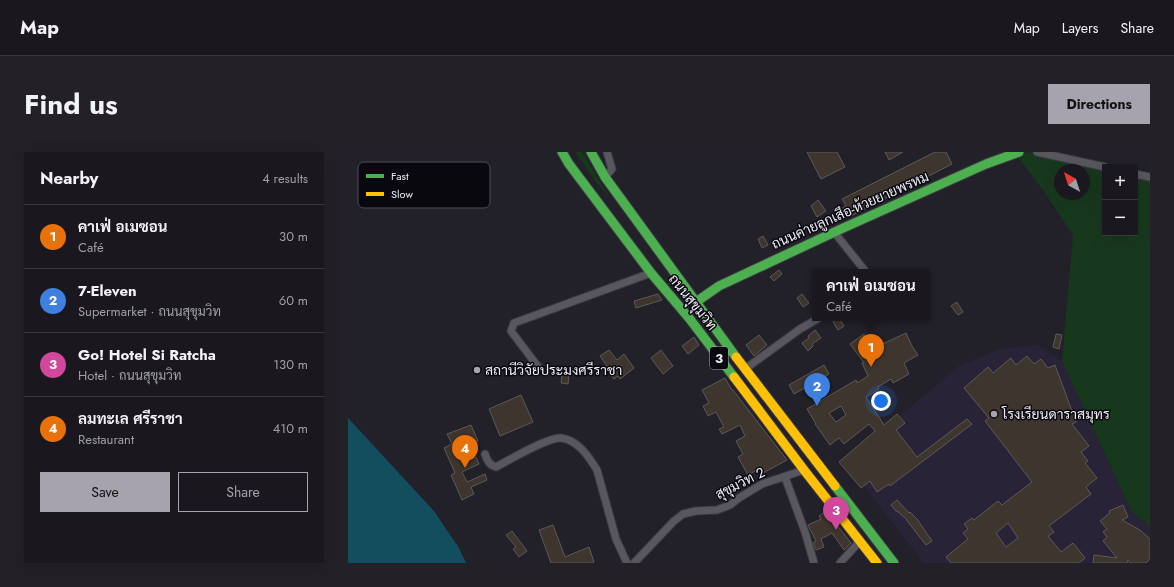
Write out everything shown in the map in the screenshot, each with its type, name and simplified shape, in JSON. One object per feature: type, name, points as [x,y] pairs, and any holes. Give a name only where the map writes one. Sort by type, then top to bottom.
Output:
[{"type":"main road","name":"ถนนสุขุมวิท","points":[[562,152],[651,273],[689,318],[804,470],[877,563]]},
{"type":"main road","name":"ถนนสุขุมวิท","points":[[591,152],[605,177],[745,369],[894,563]]},
{"type":"main road","name":"ถนนค่ายลูกเสึอ-ห้วยยายพรหม","points":[[696,302],[719,286],[834,232],[986,164],[1019,152]]},
{"type":"street","points":[[605,177],[612,169],[607,152]]},
{"type":"street","points":[[1038,152],[1102,166]]},
{"type":"street","points":[[1138,175],[1150,177]]},
{"type":"street","points":[[834,232],[864,269]]},
{"type":"street","points":[[539,368],[511,332],[514,323],[651,273]]},
{"type":"street","points":[[745,369],[800,329],[814,321]]},
{"type":"street","points":[[485,454],[488,462],[492,466],[496,467],[543,443],[560,438],[572,441],[591,460],[597,470],[616,539],[627,563]]},
{"type":"street","name":"สุขุมวิท 2","points":[[634,563],[674,520],[683,514],[696,511],[717,510],[730,505],[762,484],[804,470]]},
{"type":"street","points":[[784,477],[805,532],[814,563]]},
{"type":"street","points":[[840,563],[860,541]]},
{"type":"shaded area","name":"โรงเรียนดาราสมุทร","points":[[1038,345],[1062,361],[1132,512],[1150,526],[1150,563],[924,563],[845,462],[959,366],[1000,349]]},
{"type":"green space","points":[[575,152],[582,152],[610,198],[595,181]]},
{"type":"green space","points":[[1038,152],[1102,166],[1102,236],[1138,236],[1138,175],[1150,177],[1150,526],[1132,512],[1062,361],[1073,235],[1043,190],[1015,153]]},
{"type":"water","points":[[348,418],[434,511],[459,548],[466,563],[348,563]]},
{"type":"building","points":[[807,152],[837,152],[845,167],[821,179]]},
{"type":"building","points":[[885,152],[903,152],[889,160]]},
{"type":"building","points":[[935,152],[946,152],[952,164],[851,216],[850,214],[843,218],[839,210],[846,206],[842,199]]},
{"type":"building","points":[[818,200],[826,211],[817,217],[811,206]]},
{"type":"building","points":[[763,236],[768,245],[762,248],[758,239]]},
{"type":"building","points":[[779,270],[782,274],[774,281],[770,277]]},
{"type":"building","points":[[658,294],[662,300],[636,308],[634,301]]},
{"type":"building","points":[[802,294],[809,303],[803,307],[797,298]]},
{"type":"building","points":[[957,302],[963,312],[958,315],[951,306]]},
{"type":"building","points":[[841,321],[844,326],[838,330],[833,322]]},
{"type":"building","points":[[815,330],[821,338],[812,344],[813,346],[808,351],[802,343],[809,338],[808,336]]},
{"type":"building","points":[[906,333],[918,355],[904,363],[909,374],[893,383],[891,379],[866,397],[884,425],[897,414],[905,423],[896,430],[917,457],[967,419],[972,424],[890,486],[889,484],[877,492],[870,481],[861,488],[839,462],[875,431],[869,424],[844,444],[839,438],[830,445],[815,424],[807,409],[856,380],[857,383],[868,376],[862,363],[864,363],[850,344],[864,334],[874,348]],"holes":[[[841,406],[846,415],[836,422],[829,413]]]},
{"type":"building","points":[[1056,334],[1062,335],[1059,349],[1053,347]]},
{"type":"building","points":[[759,335],[767,345],[754,356],[746,345]]},
{"type":"building","points":[[694,337],[699,345],[688,354],[682,346]]},
{"type":"building","points":[[609,350],[617,360],[624,354],[634,368],[620,379],[618,376],[614,379],[605,367],[607,366],[600,356]]},
{"type":"building","points":[[661,350],[673,366],[663,374],[651,358]]},
{"type":"building","points":[[1027,356],[1034,364],[1041,359],[1048,368],[1055,365],[1076,422],[1072,424],[1089,446],[1081,452],[1088,461],[1085,463],[1097,478],[1086,487],[1091,494],[1049,526],[1054,532],[1048,536],[1061,552],[1073,543],[1085,558],[1079,563],[951,563],[946,557],[968,539],[963,533],[968,529],[964,524],[972,518],[974,520],[998,501],[1002,505],[1032,482],[985,421],[989,418],[964,388],[988,367],[993,373],[1011,358],[1016,365]],"holes":[[[1008,523],[1018,538],[1006,547],[996,533]]]},
{"type":"building","points":[[824,365],[829,374],[794,394],[789,385]]},
{"type":"building","points":[[563,367],[570,368],[568,384],[561,383]]},
{"type":"building","points":[[725,378],[732,390],[787,460],[763,473],[760,468],[748,475],[738,457],[743,454],[736,441],[745,436],[740,425],[722,434],[719,429],[724,427],[716,412],[708,416],[703,406],[709,403],[702,390]]},
{"type":"building","points":[[521,395],[533,422],[500,436],[489,409]]},
{"type":"building","points":[[471,425],[478,441],[465,447],[471,459],[476,457],[479,464],[462,472],[467,482],[485,474],[487,480],[471,487],[474,494],[462,500],[451,475],[455,473],[444,448],[452,444],[447,434]]},
{"type":"building","points":[[897,500],[917,519],[932,541],[926,545],[905,518],[896,511],[891,505]]},
{"type":"building","points":[[1123,505],[1128,517],[1122,520],[1140,530],[1150,539],[1150,559],[1146,563],[1130,563],[1128,560],[1127,563],[1093,563],[1094,555],[1117,558],[1103,541],[1107,537],[1103,532],[1107,529],[1100,521],[1110,513],[1109,511]]},
{"type":"building","points":[[826,511],[851,543],[844,550],[832,533],[821,539],[824,547],[816,550],[813,543],[816,541],[808,525],[821,519],[819,516]]},
{"type":"building","points":[[553,525],[565,557],[589,547],[594,562],[551,563],[539,530]]},
{"type":"building","points":[[512,531],[527,551],[519,557],[513,549],[516,547],[506,535]]},
{"type":"traffic: fast","points":[[562,152],[569,164],[651,273],[689,318],[734,377]]},
{"type":"traffic: fast","points":[[591,152],[605,177],[736,357]]},
{"type":"traffic: fast","points":[[696,302],[719,286],[841,229],[986,164],[1019,152]]},
{"type":"traffic: fast","points":[[835,486],[894,563]]},
{"type":"traffic: slow","points":[[736,357],[835,486]]},
{"type":"traffic: slow","points":[[734,377],[877,563]]},
{"type":"place","name":"คาเฟ่ อเมซอน","points":[[871,367]]},
{"type":"place","name":"สถานีวิจัยประมงศรีราชา","points":[[477,370]]},
{"type":"place","name":"7-Eleven","points":[[817,406]]},
{"type":"place","name":"โรงเรียนดาราสมุทร","points":[[994,414]]},
{"type":"place","name":"ลมทะเล ศรีราชา","points":[[465,468]]},
{"type":"place","name":"Go! Hotel Si Ratcha","points":[[836,530]]}]
